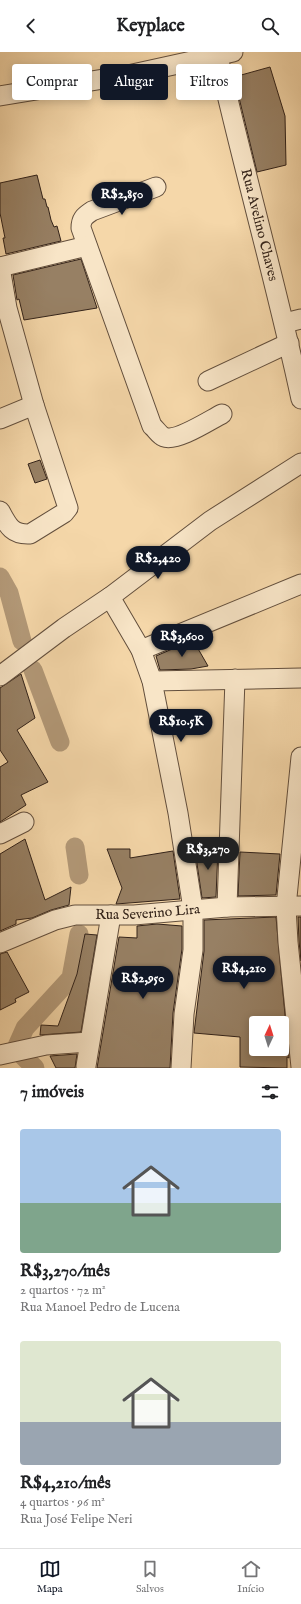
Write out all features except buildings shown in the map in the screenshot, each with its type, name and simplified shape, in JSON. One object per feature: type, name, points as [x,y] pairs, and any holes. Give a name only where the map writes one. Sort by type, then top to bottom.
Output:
[{"type":"street","points":[[0,96],[128,75],[222,53]]},
{"type":"street","name":"Rua Avelino Chaves","points":[[222,53],[250,192],[293,321],[289,343],[301,399]]},
{"type":"street","points":[[156,187],[92,211],[84,216],[81,221],[81,228],[152,426],[163,436],[170,438],[178,436],[222,414]]},
{"type":"street","points":[[0,511],[8,526],[16,533],[30,534],[64,513],[68,508],[4,309],[0,267],[87,246]]},
{"type":"street","points":[[208,381],[289,343]]},
{"type":"street","points":[[0,419],[34,405]]},
{"type":"street","points":[[0,676],[64,628],[110,598],[210,521],[301,463]]},
{"type":"street","points":[[141,650],[301,584]]},
{"type":"street","points":[[110,598],[141,650],[152,681],[178,814],[193,910],[193,950],[184,1014],[181,1068]]},
{"type":"street","points":[[152,681],[301,678]]},
{"type":"street","points":[[226,907],[235,679]]},
{"type":"street","points":[[301,756],[294,906],[288,942],[301,1067]]},
{"type":"street","points":[[0,834],[24,822]]},
{"type":"street","name":"Rua Severino Lira","points":[[0,943],[55,920],[75,915],[166,913],[226,907],[294,906]]},
{"type":"street","points":[[86,1066],[111,915]]},
{"type":"street","points":[[0,1055],[46,1045],[89,1042]]},
{"type":"waterway","points":[[0,577],[9,593],[22,641]]},
{"type":"waterway","points":[[33,670],[60,742]]},
{"type":"waterway","points":[[75,847],[79,875]]},
{"type":"waterway","points":[[17,1046],[25,1028],[71,978],[79,934]]},
{"type":"waterway","points":[[22,1055],[35,1068]]}]
